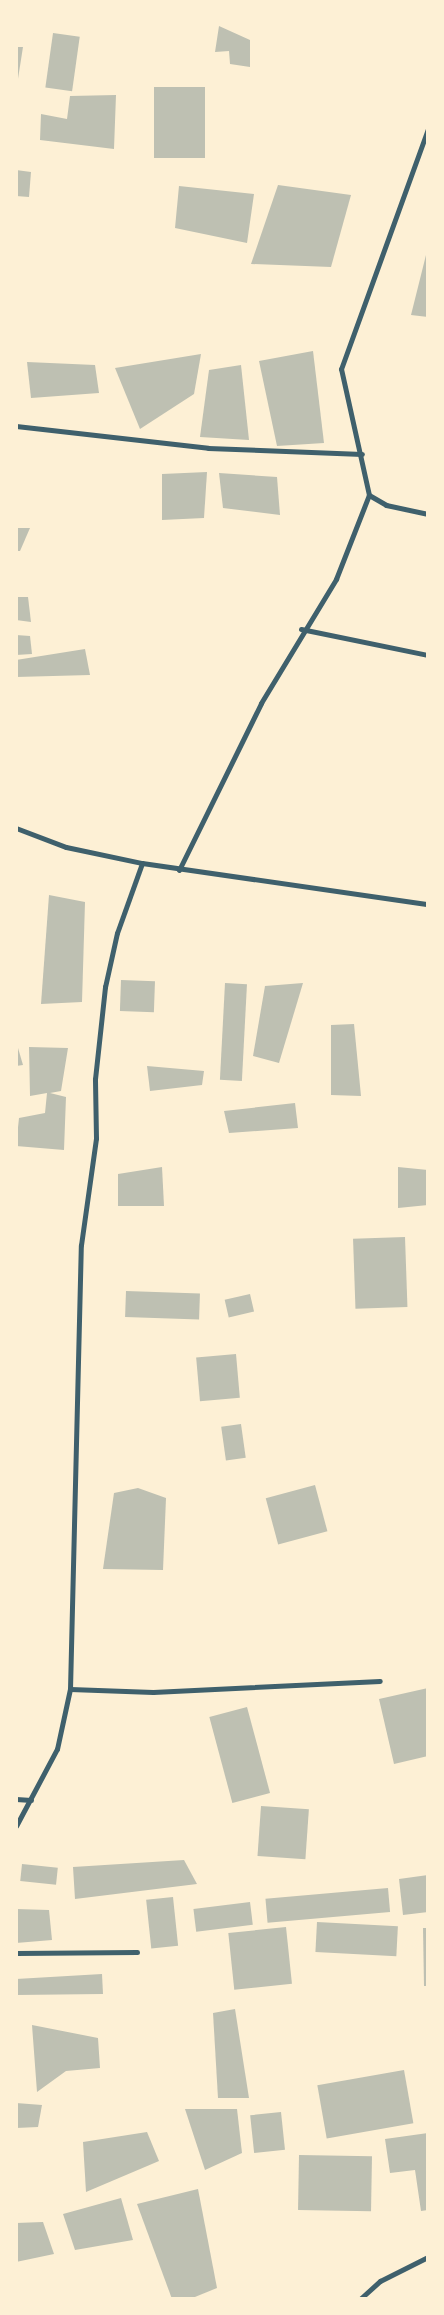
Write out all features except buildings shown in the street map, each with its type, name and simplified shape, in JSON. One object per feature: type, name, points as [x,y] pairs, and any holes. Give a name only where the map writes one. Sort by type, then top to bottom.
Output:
[{"type":"street","points":[[178,870],[301,630],[336,579],[369,495],[362,454],[344,396],[341,369],[428,129]]},
{"type":"street","points":[[16,426],[170,444],[362,454]]},
{"type":"street","points":[[369,495],[386,505],[428,514]]},
{"type":"street","points":[[301,630],[428,655]]},
{"type":"street","points":[[16,828],[66,846],[178,870],[428,904]]},
{"type":"street","points":[[16,1826],[57,1749],[70,1689],[81,1245],[96,1138],[95,1079],[106,987],[117,933],[142,863]]},
{"type":"street","points":[[70,1689],[153,1692],[380,1682]]},
{"type":"street","points":[[16,1799],[31,1800]]},
{"type":"street","points":[[16,1953],[137,1952]]},
{"type":"street","points":[[360,2299],[380,2281],[428,2257]]}]
